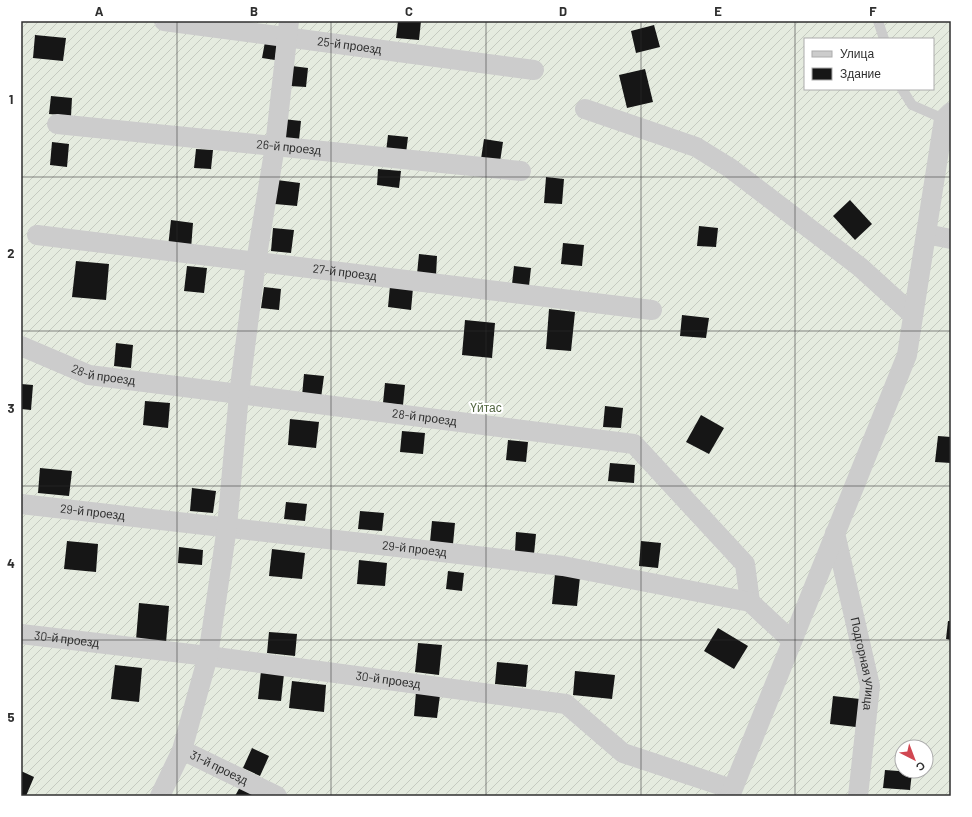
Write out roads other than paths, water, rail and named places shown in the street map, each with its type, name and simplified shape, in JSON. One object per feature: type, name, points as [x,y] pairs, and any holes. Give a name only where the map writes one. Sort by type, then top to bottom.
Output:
[{"type":"street","name":"25-й проезд","points":[[164,21],[288,29],[534,70]]},
{"type":"street","points":[[160,796],[182,750],[208,656],[227,527],[239,394],[256,262],[275,146],[288,29]]},
{"type":"street","points":[[585,109],[696,147],[730,168],[860,267],[913,315]]},
{"type":"street","points":[[731,793],[907,355],[926,234],[948,115]]},
{"type":"street","name":"26-й проезд","points":[[57,124],[521,171]]},
{"type":"street","points":[[926,234],[951,239]]},
{"type":"street","name":"27-й проезд","points":[[37,235],[652,310]]},
{"type":"street","name":"28-й проезд","points":[[21,346],[89,375],[634,444],[744,564],[750,602]]},
{"type":"street","name":"29-й проезд","points":[[21,504],[563,566],[750,602]]},
{"type":"street","name":"Подгорная улица","points":[[835,533],[870,686],[858,796]]},
{"type":"street","points":[[750,602],[792,641]]},
{"type":"street","name":"30-й проезд","points":[[21,634],[208,656],[566,704],[623,753],[731,793]]},
{"type":"street","name":"31-й проезд","points":[[182,750],[277,796]]},
{"type":"lane","points":[[878,21],[884,38]]},
{"type":"lane","points":[[903,90],[912,105],[948,115]]},
{"type":"park label","name":"Үйтас","points":[[486,408]]}]
